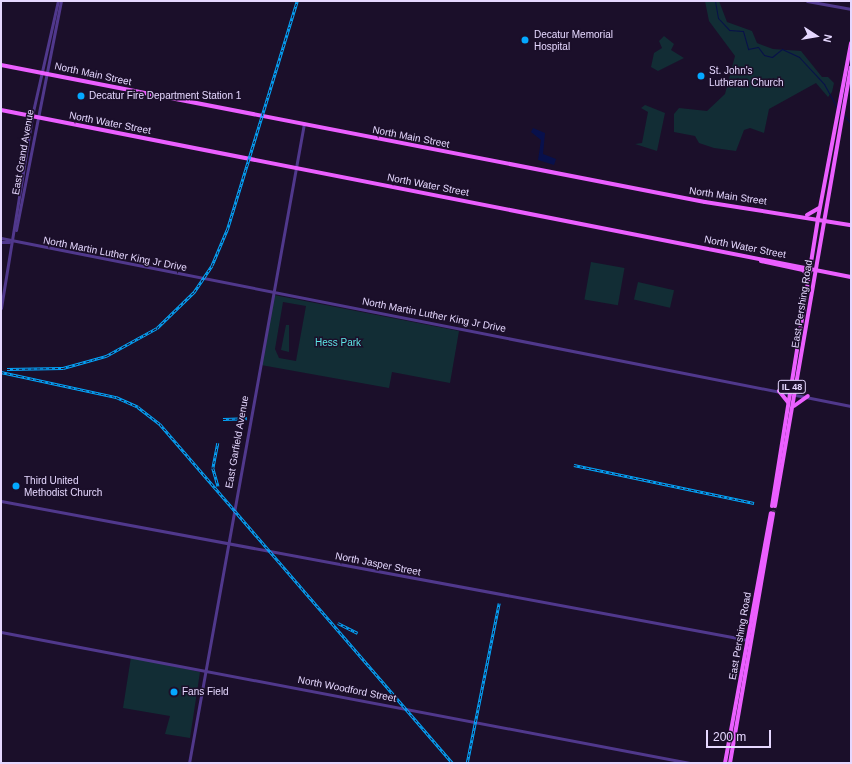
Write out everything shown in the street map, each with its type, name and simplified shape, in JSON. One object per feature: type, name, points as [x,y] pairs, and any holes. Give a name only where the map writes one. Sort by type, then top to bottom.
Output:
[{"type":"main road","name":"IL 48","points":[[789,404],[820,206],[851,43]]},
{"type":"main road","name":"North Main Street","points":[[1,64],[704,202],[818,218],[851,225]]},
{"type":"main road","name":"East Pershing Road","points":[[789,404],[773,506],[794,406],[840,121],[851,68]]},
{"type":"main road","name":"North Water Street","points":[[1,110],[851,277]]},
{"type":"main road","points":[[805,216],[815,213],[820,206]]},
{"type":"main road","points":[[825,211],[834,222]]},
{"type":"main road","points":[[818,218],[821,238]]},
{"type":"main road","points":[[754,258],[803,270],[808,278]]},
{"type":"main road","points":[[813,282],[819,274],[826,271]]},
{"type":"main road","points":[[789,404],[779,390],[793,381]]},
{"type":"main road","points":[[794,406],[808,396]]},
{"type":"main road","name":"East Pershing Road","points":[[730,763],[772,513]]},
{"type":"main road","name":"East Pershing Road","points":[[725,763],[750,640]]},
{"type":"street","name":"East Grand Avenue","points":[[1,308],[35,116],[59,1]]},
{"type":"street","points":[[807,1],[851,9]]},
{"type":"street","name":"East Garfield Avenue","points":[[189,763],[204,670],[273,293],[294,168],[304,123]]},
{"type":"street","name":"North Martin Luther King Jr Drive","points":[[1,238],[12,242],[779,390],[851,406]]},
{"type":"street","name":"North Martin Luther King Jr Drive","points":[[1,242],[12,242]]},
{"type":"street","name":"North Jasper Street","points":[[1,501],[750,640]]},
{"type":"street","name":"North Woodford Street","points":[[1,632],[690,763]]},
{"type":"green space","points":[[705,1],[719,1],[727,22],[752,31],[757,43],[773,49],[801,51],[822,77],[828,77],[834,83],[832,92],[828,97],[816,83],[769,109],[764,133],[750,128],[744,130],[736,151],[714,148],[699,143],[695,136],[674,132],[674,114],[679,108],[707,111],[725,94],[735,56],[709,21]]},
{"type":"green space","points":[[664,36],[674,44],[671,50],[684,58],[658,71],[651,67],[654,53],[662,48],[659,41]]},
{"type":"green space","points":[[645,105],[665,113],[657,151],[635,144],[642,143],[648,112],[641,108]]},
{"type":"green space","points":[[591,262],[624,268],[618,305],[584,299]]},
{"type":"green space","points":[[638,282],[674,290],[670,308],[634,300]]},
{"type":"green space","name":"Hess Park","points":[[274,295],[459,331],[450,383],[392,372],[389,388],[261,365]],"holes":[[[283,302],[306,306],[296,361],[279,358],[275,349]]]},
{"type":"green space","points":[[286,325],[289,325],[289,352],[281,350]]},
{"type":"green space","points":[[131,657],[200,672],[190,738],[165,734],[170,716],[123,708]]},
{"type":"shaded area","points":[[533,128],[545,133],[543,154],[556,159],[554,165],[538,160],[541,140],[531,132]]},
{"type":"waterway","points":[[715,1],[718,18],[729,30],[743,31],[748,49],[758,47],[764,55],[772,57],[782,49],[799,57],[824,84],[837,107]]},
{"type":"waterway","points":[[844,115],[851,124]]},
{"type":"tunnel","points":[[773,514],[775,506]]},
{"type":"railway","points":[[7,369],[63,368],[106,356],[157,328],[194,292],[212,265],[227,230],[297,1]]},
{"type":"railway","points":[[1,372],[116,397],[138,407],[160,424],[453,763]]},
{"type":"railway","points":[[223,419],[247,418]]},
{"type":"railway","points":[[218,443],[213,468],[218,486]]},
{"type":"railway","points":[[574,465],[754,503]]},
{"type":"railway","points":[[467,763],[499,603]]},
{"type":"railway","points":[[338,623],[358,633]]},
{"type":"place","name":"Decatur Memorial Hospital","points":[[525,40]]},
{"type":"place","name":"St. John's Lutheran Church","points":[[701,76]]},
{"type":"place","name":"Decatur Fire Department Station 1","points":[[81,96]]},
{"type":"place","name":"Third United Methodist Church","points":[[16,486]]},
{"type":"place","name":"Fans Field","points":[[174,692]]}]
